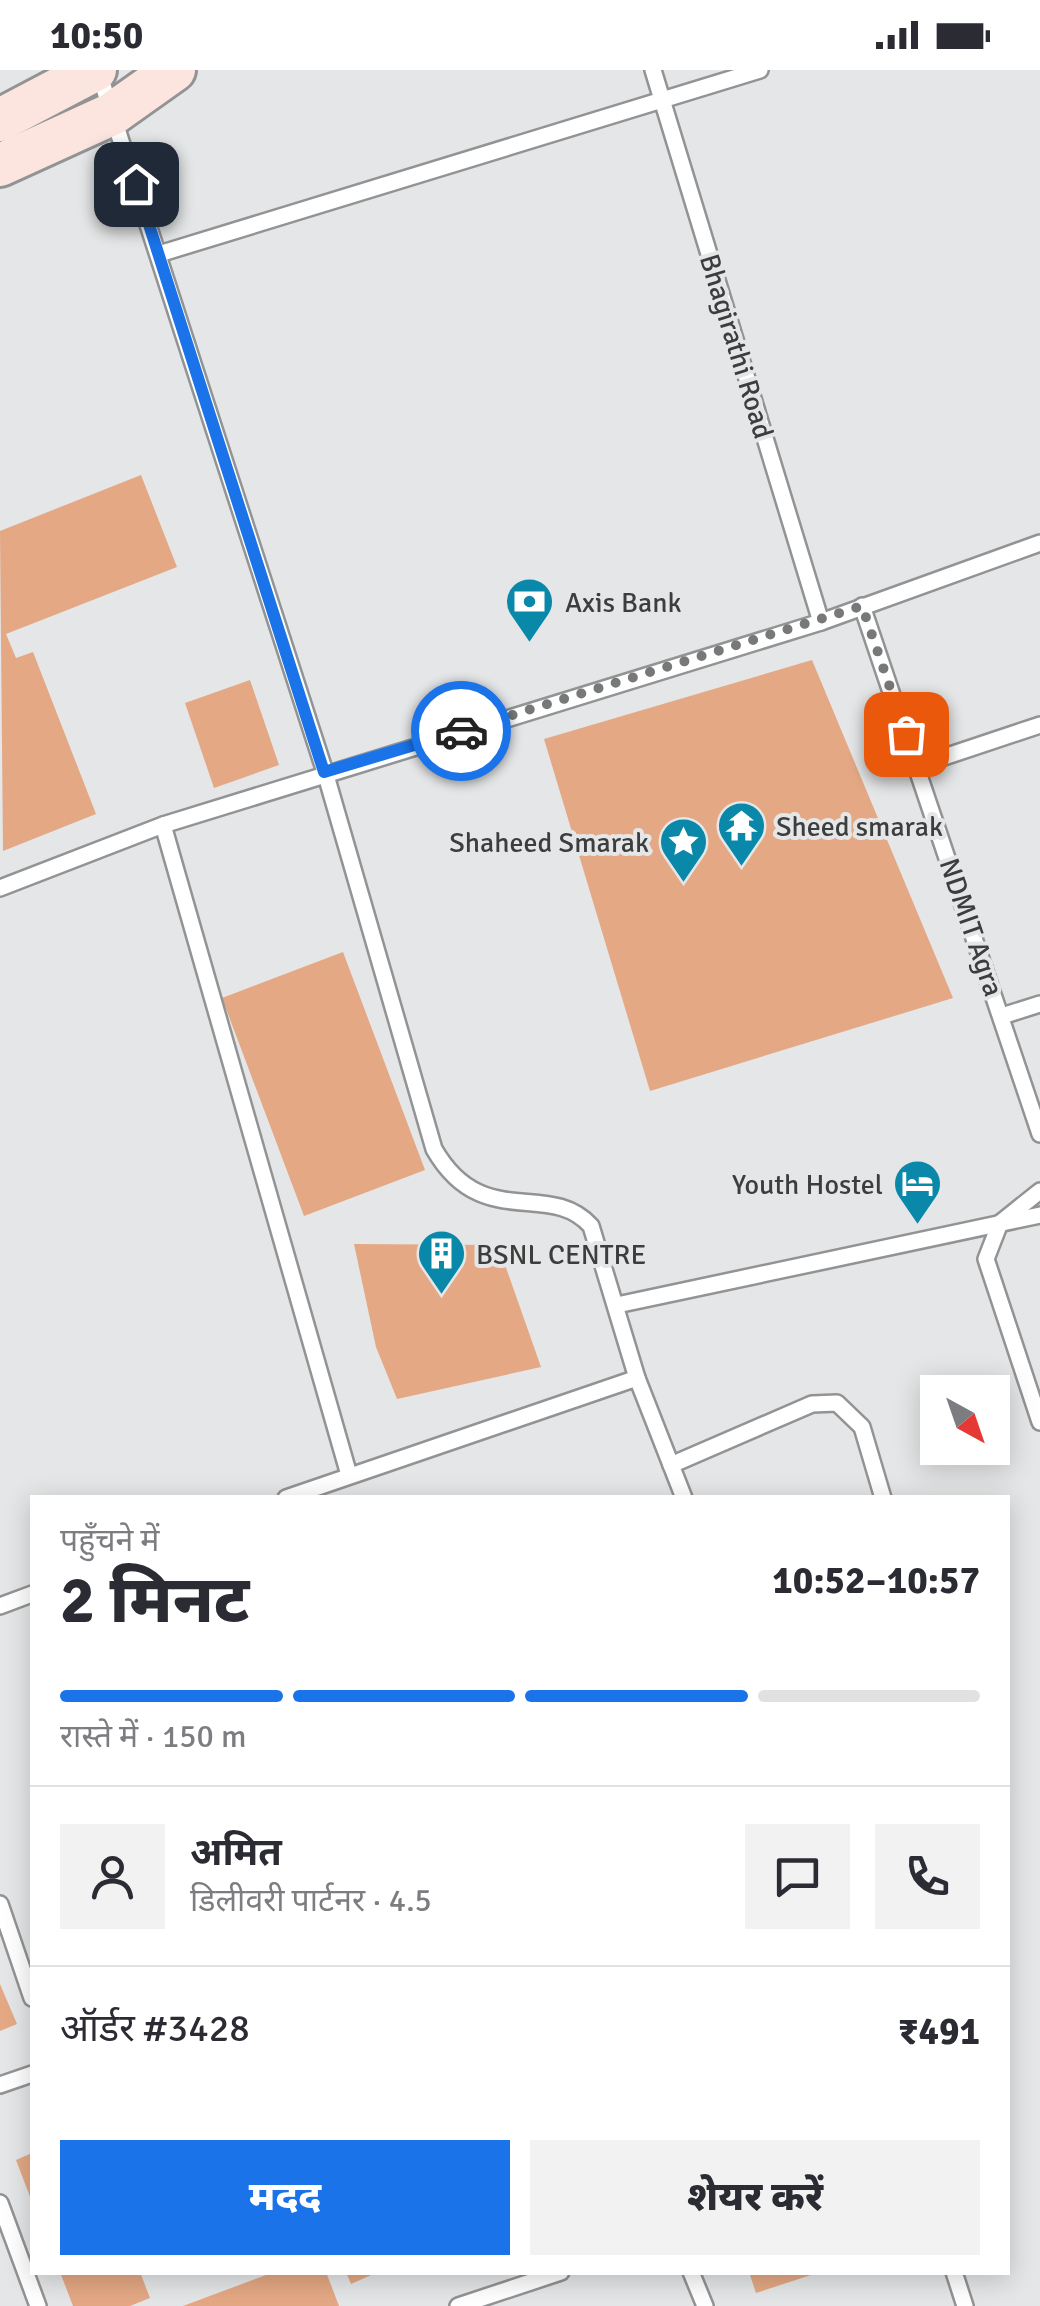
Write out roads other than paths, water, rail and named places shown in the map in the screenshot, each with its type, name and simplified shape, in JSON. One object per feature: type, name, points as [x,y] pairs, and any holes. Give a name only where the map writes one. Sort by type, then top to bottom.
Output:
[{"type":"main road","points":[[0,120],[97,70]]},
{"type":"main road","points":[[0,165],[112,114],[174,70]]},
{"type":"lane","points":[[97,70],[324,772],[434,1149],[449,1174],[471,1192],[581,1215],[600,1243],[637,1378],[683,1495]]},
{"type":"lane","name":"Bhagirathi Road","points":[[653,70],[821,622]]},
{"type":"lane","points":[[159,254],[760,70]]},
{"type":"lane","points":[[0,888],[162,825],[821,622],[1040,543]]},
{"type":"lane","name":"NDMIT Agra","points":[[862,606],[1040,1134]]},
{"type":"lane","points":[[917,766],[1040,724]]},
{"type":"lane","points":[[162,825],[349,1475]]},
{"type":"lane","points":[[1002,1016],[1040,1004]]},
{"type":"lane","points":[[1040,1191],[1000,1223],[986,1259],[1040,1422]]},
{"type":"lane","points":[[617,1305],[1040,1214]]},
{"type":"lane","points":[[294,1495],[637,1378]]},
{"type":"lane","points":[[671,1466],[812,1404],[837,1403],[862,1427],[881,1495]]},
{"type":"lane","points":[[0,1606],[30,1595]]},
{"type":"lane","points":[[0,1904],[30,1992]]},
{"type":"lane","points":[[0,2086],[30,2075]]},
{"type":"lane","points":[[0,2203],[38,2306]]},
{"type":"lane","points":[[458,2306],[552,2275]]},
{"type":"lane","points":[[692,2275],[704,2306]]},
{"type":"lane","points":[[955,2275],[964,2306]]},
{"type":"place","name":"Axis Bank","points":[[530,644]]},
{"type":"place","name":"Sheed smarak","points":[[741,868]]},
{"type":"place","name":"Shaheed Smarak","points":[[684,884]]},
{"type":"place","name":"Youth Hostel","points":[[918,1226]]},
{"type":"place","name":"BSNL CENTRE","points":[[441,1296]]}]
